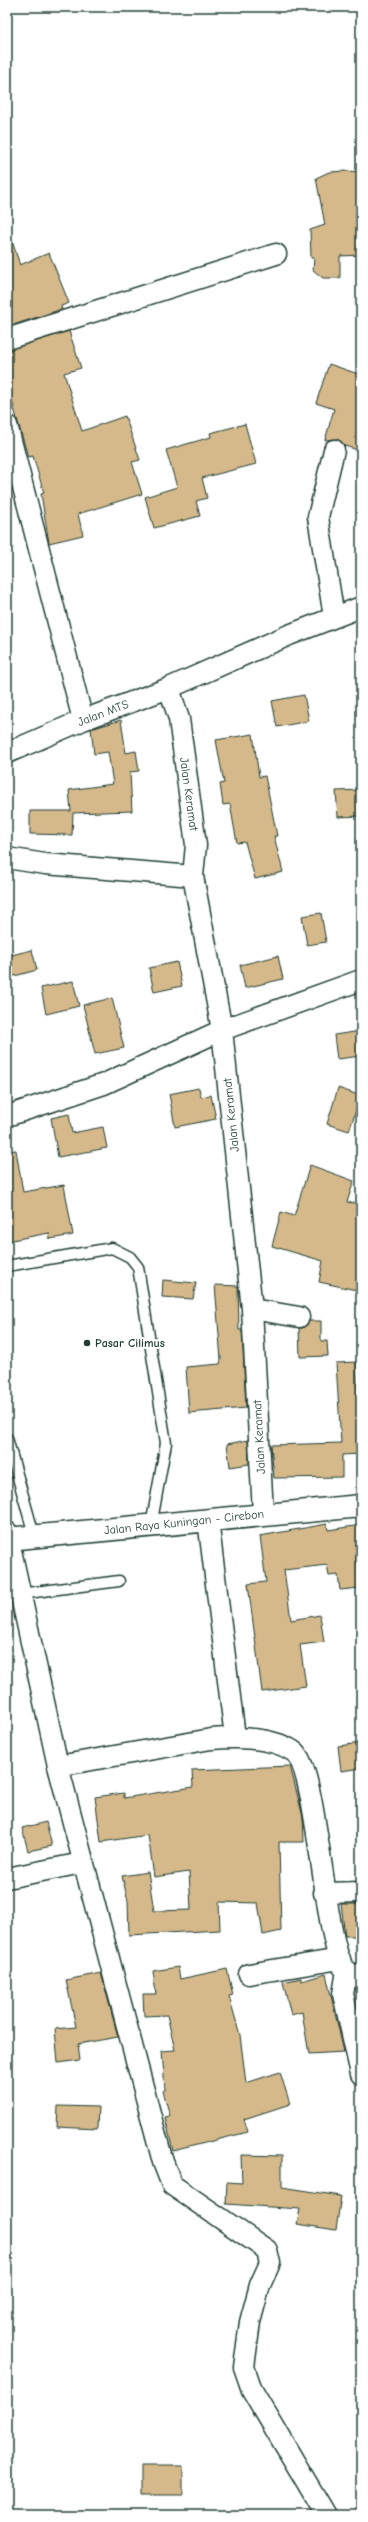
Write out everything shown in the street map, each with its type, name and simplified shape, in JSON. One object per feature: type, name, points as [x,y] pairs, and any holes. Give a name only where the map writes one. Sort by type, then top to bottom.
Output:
[{"type":"highway","name":"Jalan Raya Kuningan - Cirebon","points":[[8,1537],[151,1526],[263,1513],[361,1506]]},
{"type":"street","points":[[7,339],[276,254]]},
{"type":"street","points":[[7,425],[83,720]]},
{"type":"street","points":[[334,450],[318,517],[334,617]]},
{"type":"street","name":"Jalan MTS","points":[[7,753],[83,720],[169,688],[334,617],[361,607]]},
{"type":"street","name":"Jalan Keramat","points":[[169,688],[179,719],[196,845],[193,876],[222,1030],[252,1309],[263,1513]]},
{"type":"street","points":[[7,858],[45,864],[193,876]]},
{"type":"street","points":[[7,1116],[104,1084],[222,1030],[361,980]]},
{"type":"street","points":[[252,1309],[299,1317]]},
{"type":"street","points":[[208,1520],[235,1737]]},
{"type":"street","points":[[8,1537],[58,1766],[82,1863],[120,1992],[155,2137],[172,2185],[226,2224],[258,2241],[267,2250],[270,2263],[260,2285],[245,2347],[244,2367],[252,2390],[326,2515]]},
{"type":"street","points":[[58,1766],[210,1739],[235,1737],[266,1742],[294,1751],[303,1762],[311,1801],[324,1893],[349,1969],[343,1994],[361,2074]]},
{"type":"street","points":[[7,1878],[82,1863]]},
{"type":"street","points":[[324,1893],[361,1892]]},
{"type":"street","points":[[249,1974],[349,1969]]},
{"type":"lane","points":[[7,1266],[112,1248],[130,1257],[138,1267],[166,1443],[151,1526]]},
{"type":"lane","points":[[7,1438],[34,1536]]},
{"type":"lane","points":[[20,1594],[119,1581]]},
{"type":"building","points":[[329,172],[361,172],[361,255],[340,256],[340,278],[323,278],[313,270],[314,258],[311,258],[310,230],[325,225],[316,178]]},
{"type":"building","points":[[7,235],[10,235],[20,265],[49,253],[69,303],[61,306],[62,309],[7,327]]},
{"type":"building","points":[[69,331],[81,368],[64,373],[82,431],[125,416],[140,460],[132,462],[142,494],[78,514],[83,535],[49,543],[41,494],[44,493],[33,456],[28,457],[7,384],[7,350]]},
{"type":"building","points":[[329,364],[361,375],[361,442],[358,450],[345,446],[337,439],[325,440],[334,409],[316,403]]},
{"type":"building","points":[[245,424],[256,464],[202,478],[207,498],[196,501],[200,516],[154,528],[145,497],[177,487],[166,450],[211,437],[210,433]]},
{"type":"building","points":[[304,695],[309,721],[277,727],[272,701]]},
{"type":"building","points":[[121,720],[126,753],[136,751],[139,771],[130,772],[132,811],[73,813],[72,835],[30,834],[30,811],[71,811],[69,790],[113,784],[108,752],[94,754],[91,729]]},
{"type":"building","points":[[253,734],[259,777],[265,776],[277,836],[274,836],[283,872],[255,879],[245,842],[237,843],[230,804],[223,805],[220,784],[224,783],[216,740]]},
{"type":"building","points":[[361,790],[361,816],[338,817],[336,791]]},
{"type":"building","points":[[321,913],[326,942],[307,945],[302,916]]},
{"type":"building","points":[[32,950],[37,970],[7,978],[7,956]]},
{"type":"building","points":[[278,956],[283,979],[245,988],[240,965]]},
{"type":"building","points":[[177,962],[182,986],[154,992],[149,968]]},
{"type":"building","points":[[73,981],[79,1006],[46,1014],[41,988]]},
{"type":"building","points":[[112,998],[124,1048],[95,1054],[83,1005]]},
{"type":"building","points":[[361,1031],[361,1056],[337,1059],[334,1035]]},
{"type":"building","points":[[199,1088],[201,1097],[211,1095],[216,1119],[175,1127],[169,1094]]},
{"type":"building","points":[[338,1088],[361,1096],[349,1131],[327,1124]]},
{"type":"building","points":[[69,1114],[72,1133],[103,1127],[107,1148],[58,1157],[51,1118]]},
{"type":"building","points":[[16,1150],[23,1192],[64,1185],[73,1235],[50,1239],[49,1233],[7,1241],[7,1151]]},
{"type":"building","points":[[310,1165],[354,1181],[347,1202],[361,1204],[361,1291],[319,1282],[323,1261],[272,1246],[281,1212],[294,1216]]},
{"type":"building","points":[[163,1280],[196,1283],[193,1299],[162,1297]]},
{"type":"building","points":[[215,1285],[238,1286],[239,1330],[242,1330],[246,1408],[189,1413],[186,1367],[220,1364],[221,1360]]},
{"type":"building","points":[[309,1321],[321,1321],[321,1341],[327,1341],[328,1356],[300,1357],[299,1328],[303,1328]]},
{"type":"building","points":[[356,1362],[361,1454],[342,1455],[342,1477],[274,1478],[271,1445],[341,1443],[336,1363]]},
{"type":"building","points":[[248,1440],[249,1464],[230,1467],[227,1444]]},
{"type":"building","points":[[327,1524],[328,1530],[361,1525],[361,1551],[356,1552],[360,1588],[340,1590],[338,1575],[329,1576],[327,1565],[284,1570],[291,1620],[320,1615],[324,1642],[300,1645],[306,1686],[262,1692],[248,1584],[266,1582],[260,1536]]},
{"type":"building","points":[[361,1743],[361,1768],[341,1771],[338,1746]]},
{"type":"building","points":[[290,1766],[303,1817],[304,1842],[279,1842],[281,1931],[263,1935],[258,1903],[219,1902],[220,1930],[129,1935],[128,1901],[122,1876],[148,1872],[154,1911],[191,1910],[189,1872],[154,1877],[148,1835],[101,1842],[95,1797],[124,1793],[124,1798],[193,1787],[192,1770]]},
{"type":"building","points":[[46,1822],[52,1846],[28,1851],[22,1828]]},
{"type":"building","points":[[341,1904],[361,1904],[361,1936],[345,1936]]},
{"type":"building","points":[[178,1967],[180,1979],[227,1969],[233,1995],[229,1996],[240,2035],[246,2083],[280,2072],[290,2104],[244,2119],[248,2132],[173,2151],[165,2117],[170,2116],[163,2091],[165,2090],[162,2051],[175,2050],[167,2015],[144,2016],[143,1994],[156,1994],[153,1971]]},
{"type":"building","points":[[101,1973],[118,2037],[78,2044],[80,2060],[58,2063],[55,2029],[76,2027],[66,1980]]},
{"type":"building","points":[[326,1974],[344,2052],[309,2054],[302,2012],[291,2015],[283,1982],[301,1978],[301,1981]]},
{"type":"building","points":[[58,2106],[98,2107],[97,2129],[57,2127]]},
{"type":"building","points":[[241,2155],[282,2156],[282,2187],[341,2196],[336,2230],[297,2224],[300,2209],[226,2204],[227,2182],[242,2183]]},
{"type":"building","points":[[141,2466],[183,2466],[183,2495],[141,2495]]},
{"type":"place","name":"Pasar Cilimus","points":[[87,1343]]}]
